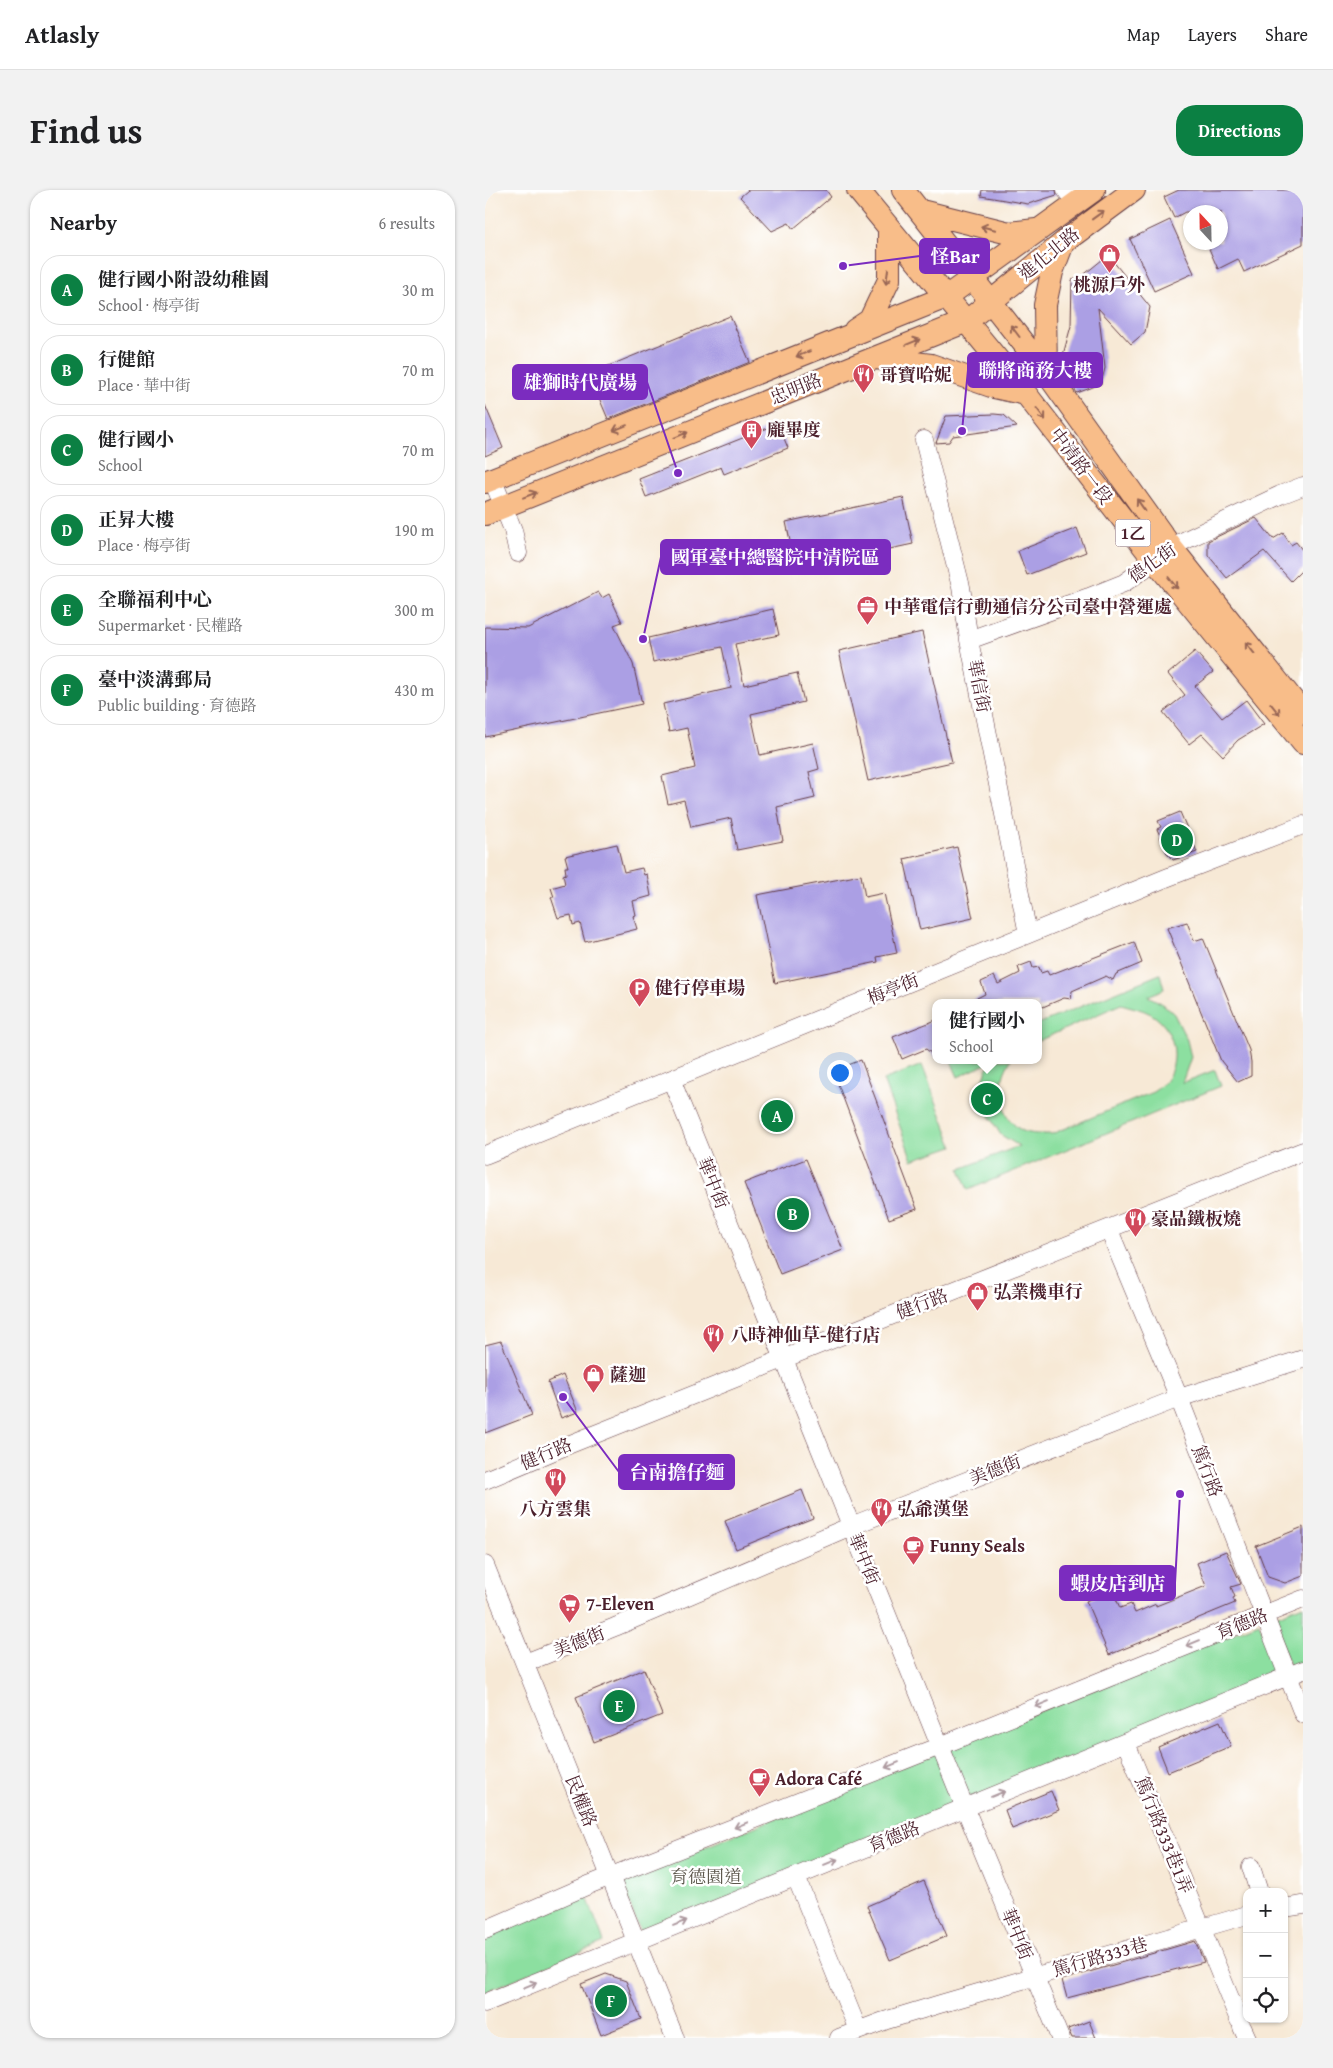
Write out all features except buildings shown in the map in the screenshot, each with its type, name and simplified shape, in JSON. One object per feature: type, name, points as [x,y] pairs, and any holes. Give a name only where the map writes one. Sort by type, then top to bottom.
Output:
[{"type":"main road","name":"中清路一段","points":[[858,190],[1026,394],[1303,713]]},
{"type":"main road","name":"中清路一段","points":[[903,190],[1046,372],[1163,554],[1303,743]]},
{"type":"main road","name":"進化北路","points":[[967,321],[1064,242],[1134,190]]},
{"type":"main road","name":"進化北路","points":[[946,297],[1035,230],[1078,194]]},
{"type":"main road","points":[[921,212],[1009,233],[1035,230]]},
{"type":"main road","points":[[839,340],[870,320],[889,280],[889,228]]},
{"type":"main road","points":[[1046,372],[1045,305],[1052,272],[1064,242]]},
{"type":"main road","name":"忠明路","points":[[489,480],[946,297]]},
{"type":"main road","name":"忠明路","points":[[494,510],[967,321]]},
{"type":"main road","points":[[875,358],[931,366],[994,387],[1026,394]]},
{"type":"street","name":"華信街","points":[[924,440],[961,588],[969,640],[1028,934]]},
{"type":"street","points":[[489,480],[494,510],[513,530],[518,553]]},
{"type":"street","name":"德化街","points":[[969,640],[1124,583],[1163,554],[1280,494],[1303,486]]},
{"type":"street","name":"梅亭街","points":[[485,1155],[1166,878],[1303,825]]},
{"type":"street","name":"華中街","points":[[671,1079],[965,1808],[1060,2038]]},
{"type":"street","name":"健行路","points":[[485,1480],[783,1358],[1109,1230],[1303,1151]]},
{"type":"street","name":"篤行路","points":[[1109,1230],[1179,1398],[1263,1615],[1295,1673],[1303,1714]]},
{"type":"street","name":"美德街","points":[[525,1663],[615,1627],[851,1526],[1179,1398],[1303,1359]]},
{"type":"street","name":"民權路","points":[[485,1565],[675,2038]]},
{"type":"street","name":"育德路","points":[[485,1930],[611,1876],[940,1746],[1303,1599]]},
{"type":"street","name":"育德路","points":[[485,2003],[1295,1673]]},
{"type":"street","name":"篤行路333巷1弄","points":[[1126,1742],[1243,2029]]},
{"type":"street","points":[[1251,1867],[1258,1888]]},
{"type":"street","points":[[795,1877],[858,2030]]},
{"type":"street","points":[[1288,1907],[1303,1905]]},
{"type":"street","points":[[1201,1928],[1243,1916]]},
{"type":"street","name":"篤行路333巷","points":[[839,2038],[884,2021],[1201,1928]]},
{"type":"green space","points":[[1160,974],[1164,989],[1148,996],[1163,1004],[1174,1014],[1187,1040],[1191,1057],[1182,1083],[1215,1070],[1221,1086],[968,1190],[960,1169],[1019,1146],[1001,1135],[982,1105],[980,1088],[989,1064],[1009,1064],[1003,1078],[1001,1098],[1007,1116],[1013,1124],[1025,1132],[1052,1134],[1153,1092],[1164,1083],[1170,1073],[1174,1054],[1170,1036],[1159,1020],[1140,1009],[1121,1004],[1042,1039],[1042,1022]]},
{"type":"green space","points":[[952,1064],[986,1064],[958,1077]]},
{"type":"green space","points":[[922,1065],[953,1146],[912,1160],[883,1080]]},
{"type":"green space","points":[[1303,1605],[1303,1665],[1291,1669],[1271,1618]]},
{"type":"green space","points":[[1259,1623],[1280,1675],[971,1800],[949,1748]]},
{"type":"green space","name":"育德園道","points":[[937,1753],[959,1805],[641,1934],[621,1881]]},
{"type":"green space","points":[[587,1897],[604,1942],[485,1992],[485,1937]]},
{"type":"place","name":"怪Bar","points":[[843,266]]},
{"type":"place","name":"桃源戶外","points":[[1109,274]]},
{"type":"place","name":"哥寶哈妮","points":[[864,394]]},
{"type":"place","name":"聯將商務大樓","points":[[962,431]]},
{"type":"place","name":"龐畢度","points":[[751,449]]},
{"type":"place","name":"雄獅時代廣場","points":[[678,473]]},
{"type":"place","name":"中華電信行動通信分公司臺中營運處","points":[[868,626]]},
{"type":"place","name":"國軍臺中總醫院中清院區","points":[[643,639]]},
{"type":"place","name":"正昇大樓","points":[[1177,840]]},
{"type":"place","name":"健行停車場","points":[[639,1007]]},
{"type":"place","name":"健行國小","points":[[987,1099]]},
{"type":"place","name":"健行國小附設幼稚園","points":[[777,1116]]},
{"type":"place","name":"行健館","points":[[793,1214]]},
{"type":"place","name":"豪品鐵板燒","points":[[1135,1238]]},
{"type":"place","name":"弘業機車行","points":[[977,1311]]},
{"type":"place","name":"八時神仙草-健行店","points":[[714,1354]]},
{"type":"place","name":"薩迦","points":[[594,1394]]},
{"type":"place","name":"台南擔仔麵","points":[[563,1397]]},
{"type":"place","name":"蝦皮店到店","points":[[1180,1494]]},
{"type":"place","name":"八方雲集","points":[[555,1498]]},
{"type":"place","name":"弘爺漢堡","points":[[881,1528]]},
{"type":"place","name":"Funny Seals","points":[[914,1565]]},
{"type":"place","name":"7-Eleven","points":[[570,1623]]},
{"type":"place","name":"全聯福利中心","points":[[619,1706]]},
{"type":"place","name":"Adora Café","points":[[759,1798]]},
{"type":"place","name":"臺中淡溝郵局","points":[[611,2001]]}]
